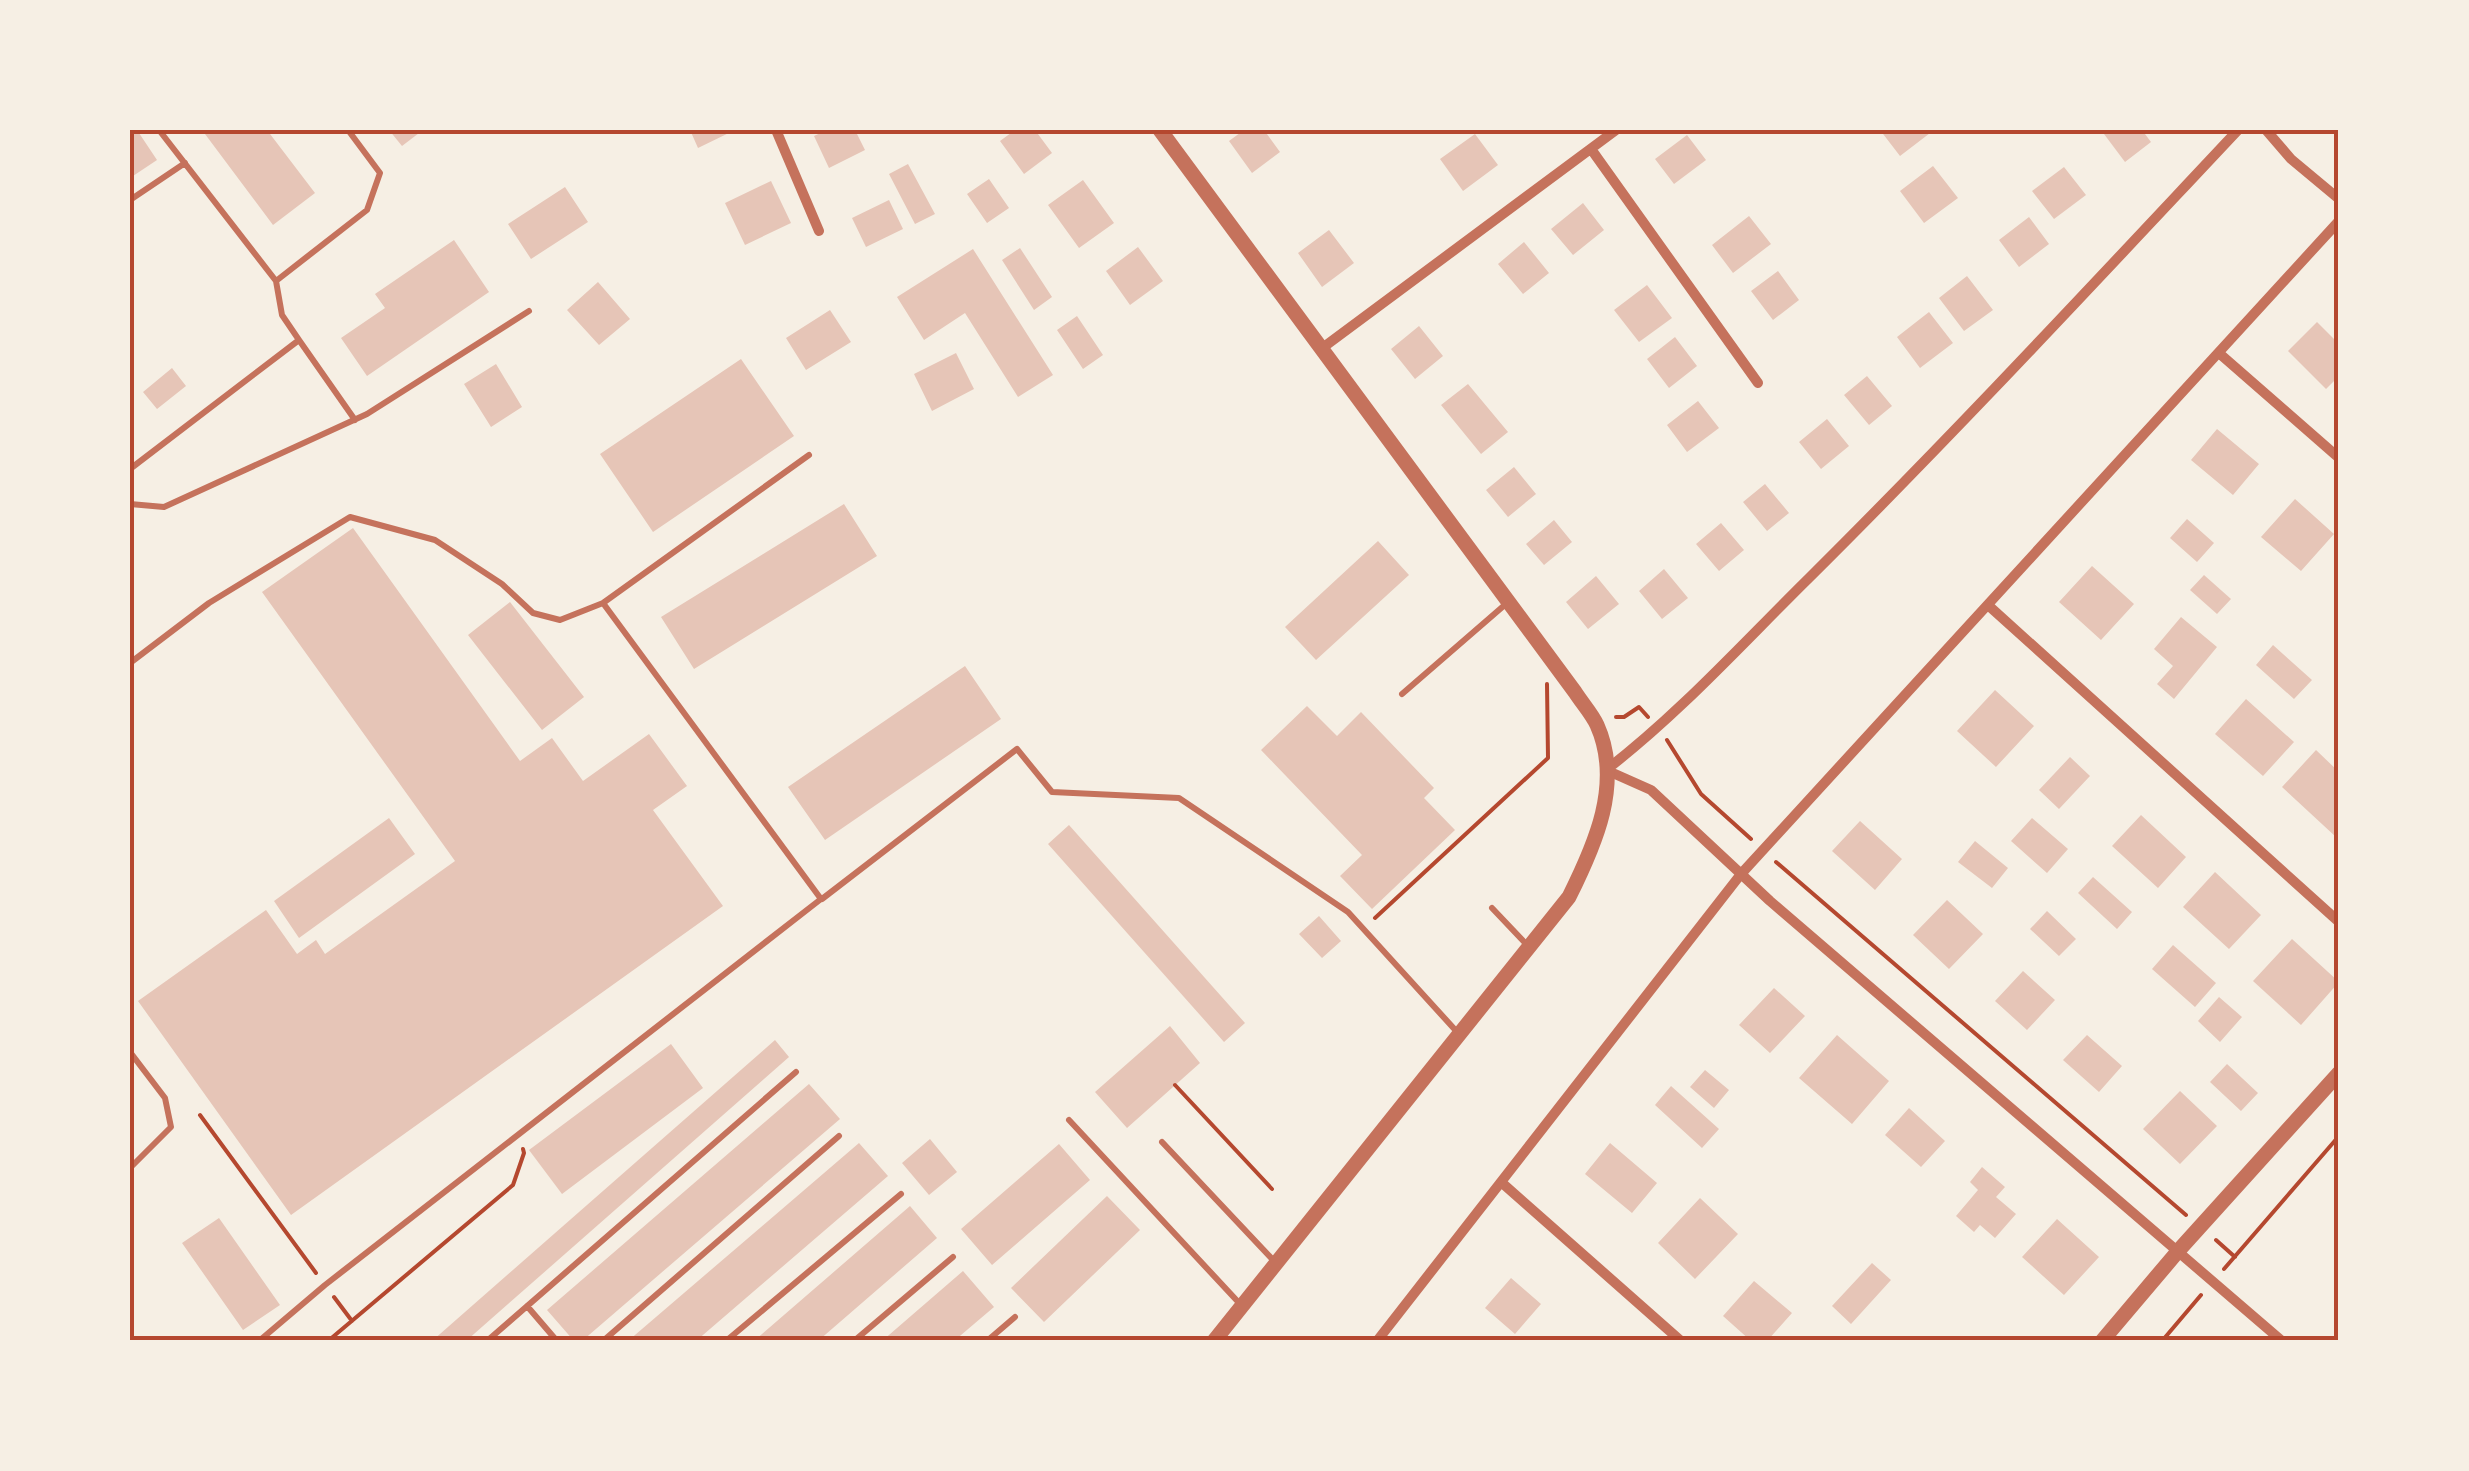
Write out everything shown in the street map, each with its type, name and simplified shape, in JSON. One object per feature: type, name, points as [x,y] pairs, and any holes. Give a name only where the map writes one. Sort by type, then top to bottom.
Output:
[{"type":"street","points":[[776,130],[819,231]]},
{"type":"street","points":[[1161,130],[1596,724],[1606,770],[1606,802],[1587,861],[1568,896],[1214,1341]]},
{"type":"street","points":[[1321,349],[1616,130]]},
{"type":"street","points":[[1606,770],[1635,748],[1922,466],[2238,130]]},
{"type":"street","points":[[2266,130],[2291,160],[2339,199]]},
{"type":"street","points":[[1591,149],[1758,383]]},
{"type":"street","points":[[1377,1341],[1742,874],[2339,221]]},
{"type":"street","points":[[2220,354],[2339,458]]},
{"type":"street","points":[[1988,606],[2339,922]]},
{"type":"street","points":[[1606,770],[1651,790],[1742,874],[2282,1341]]},
{"type":"street","points":[[2102,1341],[2339,1073]]},
{"type":"street","points":[[1501,1182],[1681,1341]]},
{"type":"lane","points":[[159,130],[276,281],[282,315],[355,420]]},
{"type":"lane","points":[[276,281],[367,210],[380,173],[348,130]]},
{"type":"lane","points":[[130,200],[185,163]]},
{"type":"lane","points":[[130,504],[164,507],[355,420],[529,311]]},
{"type":"lane","points":[[130,469],[299,340]]},
{"type":"lane","points":[[130,662],[209,603],[350,518],[435,540],[502,584],[533,612],[560,620],[603,603],[809,456]]},
{"type":"lane","points":[[1402,694],[1508,602]]},
{"type":"lane","points":[[603,603],[821,899]]},
{"type":"lane","points":[[259,1341],[325,1285],[1018,748],[1052,792],[1178,798],[1348,912],[1459,1034]]},
{"type":"lane","points":[[1492,908],[1528,947]]},
{"type":"lane","points":[[130,1052],[165,1098],[171,1127],[130,1168]]},
{"type":"lane","points":[[486,1341],[796,1072]]},
{"type":"lane","points":[[1070,1120],[1242,1306]]},
{"type":"lane","points":[[604,1341],[838,1136]]},
{"type":"lane","points":[[1162,1142],[1276,1263]]},
{"type":"lane","points":[[726,1341],[901,1194]]},
{"type":"lane","points":[[854,1341],[953,1257]]},
{"type":"lane","points":[[527,1306],[557,1341]]},
{"type":"lane","points":[[988,1341],[1016,1317]]},
{"type":"path","points":[[1386,896],[1392,902]]},
{"type":"path","points":[[1174,1085],[1272,1189]]},
{"type":"path","points":[[200,1114],[352,1321]]},
{"type":"path","points":[[328,1341],[514,1185],[524,1154],[518,1135]]},
{"type":"path","points":[[2162,1341],[2339,1136]]},
{"type":"building","points":[[130,130],[137,130],[157,160],[130,178]]},
{"type":"building","points":[[202,130],[267,130],[315,193],[273,225]]},
{"type":"building","points":[[389,130],[423,130],[402,146]]},
{"type":"building","points":[[690,130],[735,130],[698,148]]},
{"type":"building","points":[[827,130],[855,130],[865,150],[829,168],[814,136]]},
{"type":"building","points":[[1015,130],[1035,130],[1052,153],[1024,174],[1000,141]]},
{"type":"building","points":[[1244,130],[1264,130],[1280,152],[1252,173],[1229,141]]},
{"type":"building","points":[[1880,130],[1934,130],[1900,156]]},
{"type":"building","points":[[2101,130],[2142,130],[2151,142],[2125,162]]},
{"type":"building","points":[[1475,134],[1498,165],[1463,191],[1440,159]]},
{"type":"building","points":[[1687,135],[1706,160],[1674,184],[1655,159]]},
{"type":"building","points":[[908,164],[935,214],[915,224],[889,174]]},
{"type":"building","points":[[1933,166],[1958,198],[1924,223],[1900,191]]},
{"type":"building","points":[[2064,167],[2086,195],[2054,219],[2032,191]]},
{"type":"building","points":[[989,179],[1009,208],[987,223],[967,194]]},
{"type":"building","points":[[1083,180],[1114,223],[1079,248],[1048,205]]},
{"type":"building","points":[[771,181],[791,223],[745,245],[725,203]]},
{"type":"building","points":[[565,187],[588,222],[531,259],[508,224]]},
{"type":"building","points":[[889,200],[903,229],[866,247],[852,218]]},
{"type":"building","points":[[1583,203],[1604,230],[1573,255],[1551,229]]},
{"type":"building","points":[[1749,216],[1771,244],[1733,273],[1712,245]]},
{"type":"building","points":[[2029,217],[2049,244],[2019,267],[1999,240]]},
{"type":"building","points":[[1329,230],[1354,263],[1322,287],[1298,253]]},
{"type":"building","points":[[454,240],[489,292],[367,376],[341,338],[385,308],[375,294]]},
{"type":"building","points":[[1524,242],[1549,273],[1523,294],[1498,264]]},
{"type":"building","points":[[1138,247],[1163,281],[1130,305],[1106,271]]},
{"type":"building","points":[[1020,248],[1052,297],[1034,310],[1002,260]]},
{"type":"building","points":[[973,249],[1053,375],[1018,397],[965,313],[924,340],[897,297]]},
{"type":"building","points":[[1778,271],[1799,300],[1773,320],[1751,291]]},
{"type":"building","points":[[1967,276],[1993,310],[1964,331],[1939,298]]},
{"type":"building","points":[[598,282],[630,319],[599,345],[567,310]]},
{"type":"building","points":[[1647,285],[1672,318],[1639,342],[1614,310]]},
{"type":"building","points":[[830,310],[851,342],[806,370],[786,338]]},
{"type":"building","points":[[1929,312],[1953,343],[1920,368],[1897,337]]},
{"type":"building","points":[[1077,316],[1103,355],[1083,369],[1057,330]]},
{"type":"building","points":[[2317,322],[2339,344],[2339,376],[2326,389],[2288,351]]},
{"type":"building","points":[[1419,326],[1443,356],[1415,379],[1391,349]]},
{"type":"building","points":[[1675,337],[1697,366],[1669,388],[1647,359]]},
{"type":"building","points":[[956,353],[974,389],[932,411],[914,374]]},
{"type":"building","points":[[741,359],[794,436],[653,532],[600,454]]},
{"type":"building","points":[[496,364],[522,407],[491,427],[464,384]]},
{"type":"building","points":[[172,368],[186,386],[157,409],[143,392]]},
{"type":"building","points":[[1867,376],[1892,406],[1869,425],[1844,395]]},
{"type":"building","points":[[1468,384],[1508,432],[1481,454],[1441,405]]},
{"type":"building","points":[[1698,401],[1719,428],[1687,452],[1667,425]]},
{"type":"building","points":[[1827,419],[1849,446],[1821,469],[1799,442]]},
{"type":"building","points":[[2217,429],[2259,464],[2233,495],[2191,460]]},
{"type":"building","points":[[1514,467],[1536,494],[1508,517],[1486,490]]},
{"type":"building","points":[[1765,484],[1789,513],[1767,531],[1743,502]]},
{"type":"building","points":[[2295,499],[2334,534],[2301,571],[2261,537]]},
{"type":"building","points":[[844,504],[877,556],[694,669],[661,617]]},
{"type":"building","points":[[2187,519],[2214,543],[2197,562],[2170,538]]},
{"type":"building","points":[[1554,520],[1572,542],[1544,565],[1526,544]]},
{"type":"building","points":[[1721,523],[1744,550],[1719,571],[1696,544]]},
{"type":"building","points":[[353,528],[520,761],[552,738],[583,781],[649,734],[687,786],[653,810],[723,906],[291,1215],[138,1001],[266,910],[297,954],[316,940],[325,954],[455,861],[262,592]]},
{"type":"building","points":[[1378,541],[1409,575],[1316,660],[1285,627]]},
{"type":"building","points":[[2092,566],[2134,604],[2101,640],[2059,602]]},
{"type":"building","points":[[1664,569],[1688,598],[1662,619],[1639,591]]},
{"type":"building","points":[[2204,575],[2231,599],[2217,614],[2190,590]]},
{"type":"building","points":[[1596,576],[1619,604],[1588,629],[1566,602]]},
{"type":"building","points":[[510,602],[584,697],[542,730],[468,635]]},
{"type":"building","points":[[2181,617],[2217,647],[2174,699],[2157,684],[2173,666],[2154,649]]},
{"type":"building","points":[[2273,645],[2312,680],[2294,699],[2256,665]]},
{"type":"building","points":[[965,666],[1001,719],[825,840],[788,787]]},
{"type":"building","points":[[1995,690],[2034,726],[1996,767],[1957,731]]},
{"type":"building","points":[[2246,699],[2294,742],[2263,776],[2215,734]]},
{"type":"building","points":[[1307,706],[1337,736],[1361,712],[1434,788],[1424,798],[1455,830],[1372,909],[1340,876],[1362,855],[1261,750]]},
{"type":"building","points":[[2316,750],[2339,772],[2336,837],[2282,787]]},
{"type":"building","points":[[2070,757],[2090,776],[2059,809],[2039,790]]},
{"type":"building","points":[[2141,815],[2186,857],[2158,888],[2112,846]]},
{"type":"building","points":[[389,818],[415,854],[299,938],[274,901]]},
{"type":"building","points":[[2032,818],[2068,849],[2047,873],[2011,841]]},
{"type":"building","points":[[1860,821],[1902,859],[1875,890],[1832,851]]},
{"type":"building","points":[[1069,825],[1245,1023],[1224,1042],[1048,844]]},
{"type":"building","points":[[1975,841],[2008,868],[1992,888],[1958,862]]},
{"type":"building","points":[[2215,872],[2261,915],[2229,949],[2183,907]]},
{"type":"building","points":[[2093,877],[2132,912],[2117,929],[2078,893]]},
{"type":"building","points":[[1947,900],[1983,934],[1949,969],[1913,935]]},
{"type":"building","points":[[2047,911],[2076,939],[2059,956],[2030,929]]},
{"type":"building","points":[[1319,916],[1341,941],[1322,958],[1299,934]]},
{"type":"building","points":[[2292,939],[2339,982],[2301,1025],[2253,981]]},
{"type":"building","points":[[2173,945],[2216,983],[2195,1007],[2152,969]]},
{"type":"building","points":[[2023,971],[2055,1000],[2027,1030],[1995,1001]]},
{"type":"building","points":[[1774,988],[1805,1016],[1770,1053],[1739,1025]]},
{"type":"building","points":[[2219,997],[2242,1017],[2220,1042],[2198,1021]]},
{"type":"building","points":[[1170,1026],[1200,1063],[1127,1128],[1095,1092]]},
{"type":"building","points":[[1837,1035],[1889,1081],[1852,1124],[1799,1078]]},
{"type":"building","points":[[2087,1035],[2122,1066],[2099,1092],[2063,1060]]},
{"type":"building","points":[[775,1040],[789,1057],[466,1341],[432,1341]]},
{"type":"building","points":[[671,1044],[703,1088],[562,1194],[529,1150]]},
{"type":"building","points":[[2227,1064],[2258,1093],[2241,1111],[2210,1082]]},
{"type":"building","points":[[1705,1070],[1729,1090],[1714,1108],[1690,1087]]},
{"type":"building","points":[[809,1084],[840,1119],[582,1341],[574,1341],[547,1310]]},
{"type":"building","points":[[1671,1086],[1719,1129],[1702,1148],[1655,1105]]},
{"type":"building","points":[[2180,1091],[2217,1126],[2180,1164],[2143,1129]]},
{"type":"building","points":[[1909,1108],[1945,1141],[1921,1167],[1885,1135]]},
{"type":"building","points":[[930,1139],[957,1172],[929,1195],[902,1163]]},
{"type":"building","points":[[859,1143],[888,1176],[696,1341],[628,1341]]},
{"type":"building","points":[[1610,1143],[1657,1183],[1632,1213],[1585,1174]]},
{"type":"building","points":[[1059,1144],[1090,1180],[992,1265],[961,1229]]},
{"type":"building","points":[[1982,1167],[2005,1187],[1996,1197],[2016,1214],[1995,1238],[1980,1225],[1974,1232],[1956,1216],[1978,1190],[1970,1182]]},
{"type":"building","points":[[1107,1196],[1140,1230],[1044,1322],[1011,1288]]},
{"type":"building","points":[[1700,1198],[1738,1234],[1695,1279],[1658,1243]]},
{"type":"building","points":[[910,1206],[937,1238],[818,1341],[754,1341]]},
{"type":"building","points":[[219,1218],[280,1305],[243,1330],[182,1243]]},
{"type":"building","points":[[2057,1219],[2099,1257],[2064,1295],[2022,1257]]},
{"type":"building","points":[[1872,1263],[1891,1280],[1851,1324],[1832,1306]]},
{"type":"building","points":[[963,1271],[994,1307],[954,1341],[882,1341]]},
{"type":"building","points":[[1511,1278],[1541,1304],[1515,1334],[1485,1308]]},
{"type":"building","points":[[1754,1281],[1792,1313],[1767,1341],[1751,1341],[1723,1316]]}]
